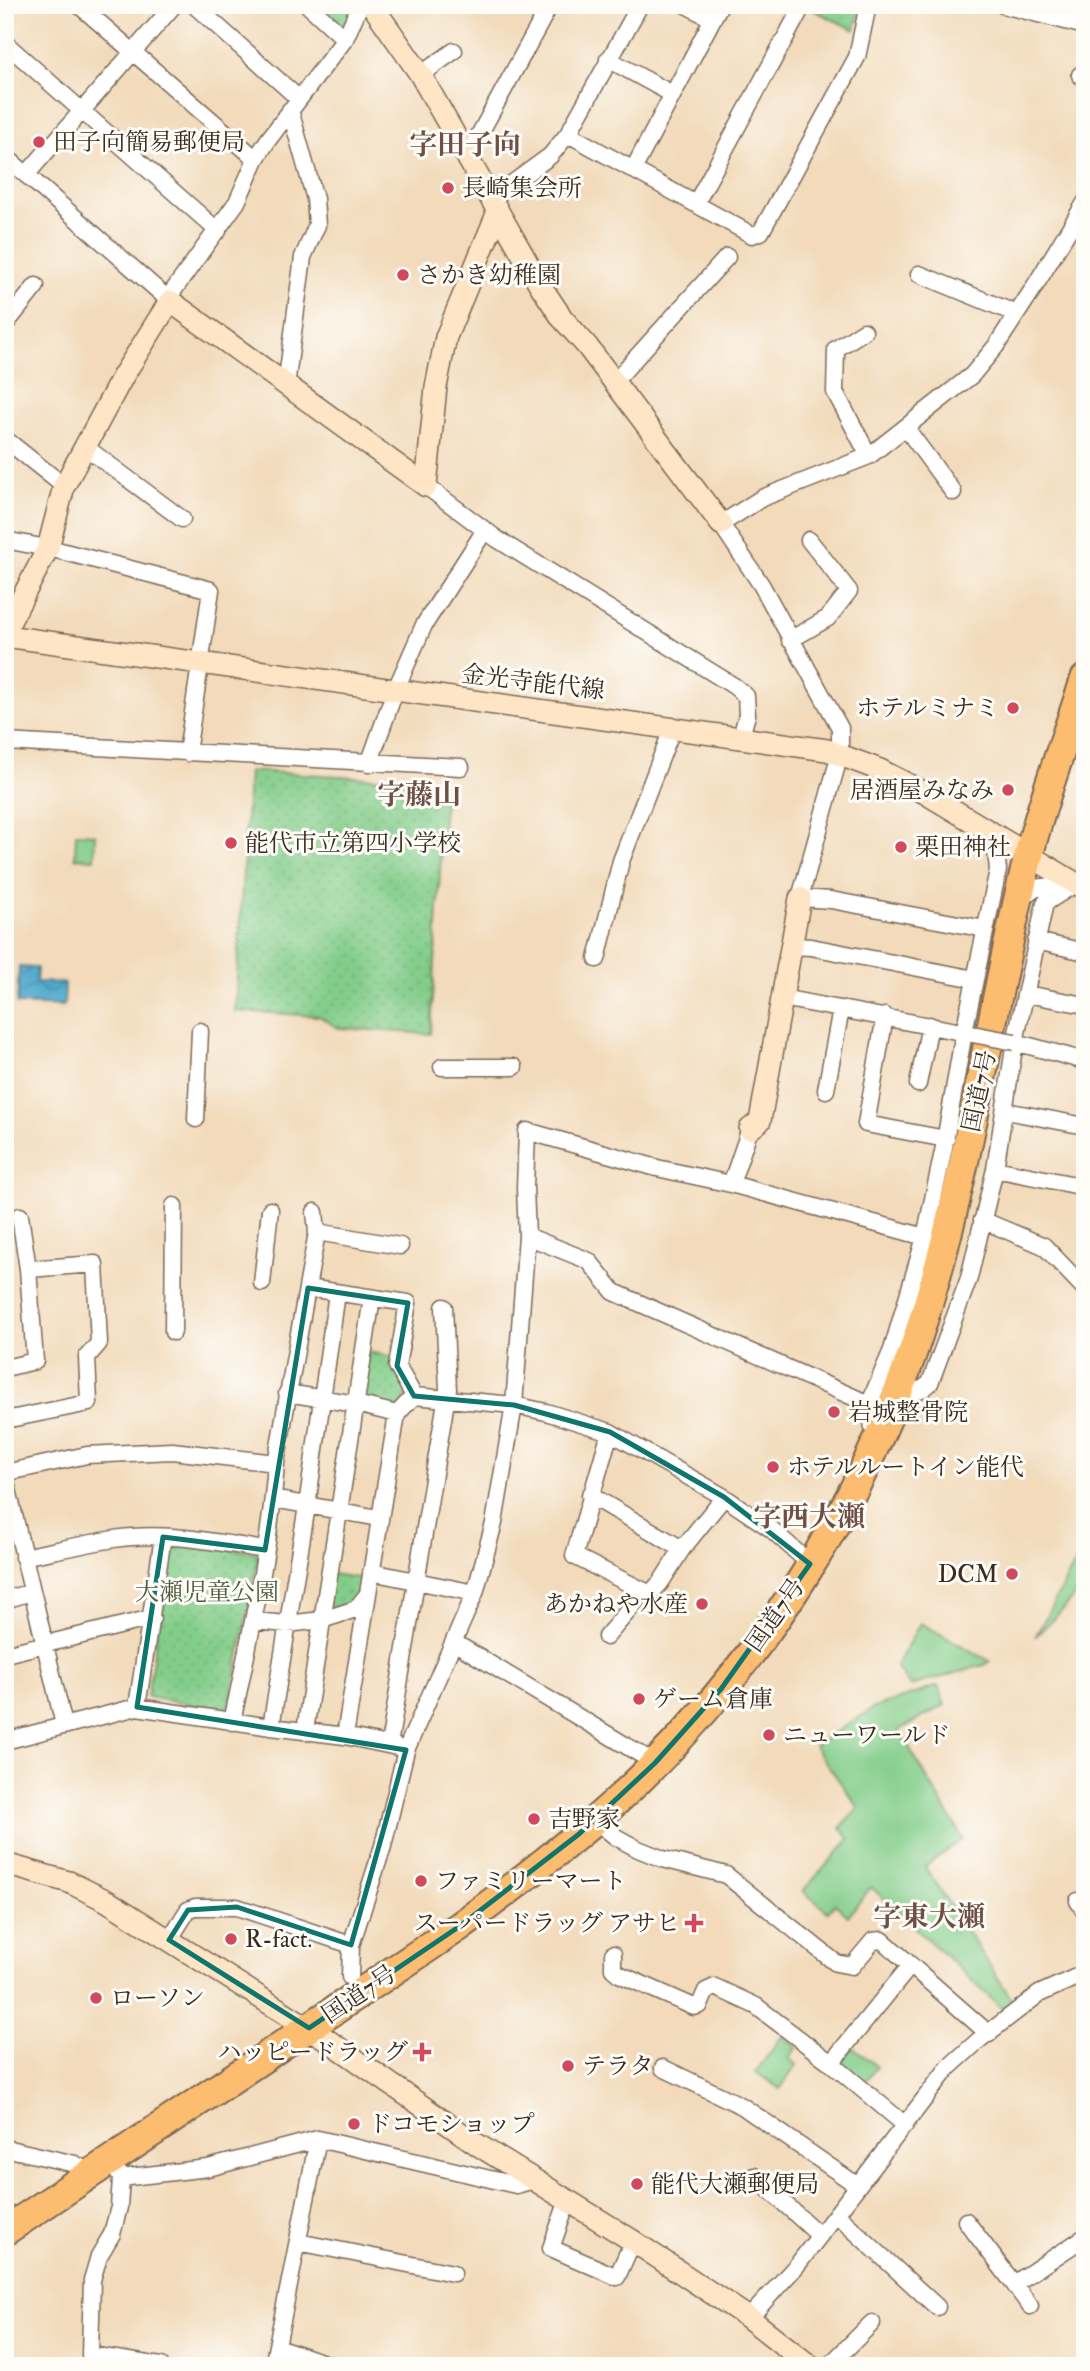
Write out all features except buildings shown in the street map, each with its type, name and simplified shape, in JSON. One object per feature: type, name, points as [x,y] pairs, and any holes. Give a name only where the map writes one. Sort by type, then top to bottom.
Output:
[{"type":"highway","name":"国道7号","points":[[5,2231],[108,2170],[481,1911],[595,1820],[655,1763],[740,1665],[810,1564],[847,1501],[880,1433],[882,1401],[915,1343],[937,1270],[1029,855],[1085,678]]},
{"type":"street","points":[[79,5],[256,159]]},
{"type":"street","points":[[26,175],[174,5]]},
{"type":"street","points":[[194,5],[294,104],[315,199],[317,225],[303,257],[286,386]]},
{"type":"street","points":[[308,5],[345,39]]},
{"type":"street","points":[[5,634],[48,548],[64,486],[122,376],[170,301],[173,291],[237,202],[256,159],[294,104],[345,39],[360,5]]},
{"type":"street","points":[[372,5],[421,75],[540,285],[721,524],[762,586],[840,729],[840,754],[800,898],[760,1121],[750,1129],[732,1184]]},
{"type":"street","points":[[467,157],[550,5]]},
{"type":"street","points":[[426,486],[436,387],[446,337],[494,206],[550,156],[569,134],[640,5]]},
{"type":"street","points":[[633,170],[716,12],[685,5]]},
{"type":"street","points":[[696,203],[803,5]]},
{"type":"street","points":[[569,134],[752,235],[761,232],[857,57],[868,5]]},
{"type":"street","points":[[1003,5],[1062,12],[1085,26]]},
{"type":"street","points":[[5,43],[218,230]]},
{"type":"street","points":[[421,75],[454,51]]},
{"type":"street","points":[[608,59],[672,94]]},
{"type":"street","points":[[5,156],[170,301],[286,386],[485,530],[746,696],[747,715],[741,737]]},
{"type":"street","points":[[721,524],[762,498],[869,456],[972,375],[996,346],[1085,203]]},
{"type":"street","points":[[613,383],[727,257]]},
{"type":"street","points":[[919,274],[1017,314]]},
{"type":"street","points":[[5,325],[36,286]]},
{"type":"street","points":[[864,331],[836,349],[835,392],[869,456]]},
{"type":"street","points":[[906,428],[953,492]]},
{"type":"street","points":[[5,439],[64,486]]},
{"type":"street","points":[[84,446],[183,519]]},
{"type":"street","points":[[369,764],[395,691],[424,625],[485,530]]},
{"type":"street","points":[[5,540],[48,548],[211,590],[187,753]]},
{"type":"street","points":[[790,640],[828,618],[849,591],[809,540]]},
{"type":"street","name":"金光寺能代線","points":[[5,634],[827,750],[880,769],[995,833],[1080,886]]},
{"type":"street","points":[[597,959],[621,861],[673,727]]},
{"type":"street","points":[[5,743],[461,767]]},
{"type":"street","points":[[882,1401],[892,1350],[925,1237],[968,1033],[975,979],[998,870],[995,833]]},
{"type":"street","points":[[1018,902],[1034,888],[1080,886]]},
{"type":"street","points":[[527,1236],[589,1261],[614,1292],[882,1401],[923,1388],[930,1383],[969,1278],[995,1169],[1015,1042],[1045,903],[1080,886]]},
{"type":"street","points":[[800,898],[831,900],[985,929]]},
{"type":"street","points":[[1036,941],[1085,952]]},
{"type":"street","points":[[792,946],[811,947],[975,979]]},
{"type":"street","points":[[1026,994],[1085,1005]]},
{"type":"street","points":[[782,998],[1015,1042],[1085,1061]]},
{"type":"street","points":[[826,1090],[841,1009]]},
{"type":"street","points":[[885,1016],[866,1124],[946,1139]]},
{"type":"street","points":[[918,1084],[930,1025]]},
{"type":"street","points":[[196,1119],[200,1031]]},
{"type":"street","points":[[442,1067],[514,1067]]},
{"type":"street","points":[[1006,1111],[1085,1126]]},
{"type":"street","points":[[350,1977],[351,1945],[383,1846],[406,1750],[475,1593],[494,1523],[514,1405],[527,1236],[527,1131],[657,1168],[732,1184],[925,1237]]},
{"type":"street","points":[[995,1169],[1085,1187]]},
{"type":"street","points":[[173,1332],[174,1206]]},
{"type":"street","points":[[262,1283],[270,1210]]},
{"type":"street","points":[[232,1722],[253,1621],[273,1500],[275,1463],[308,1288],[317,1232],[315,1212]]},
{"type":"street","points":[[5,1368],[35,1361],[20,1216]]},
{"type":"street","points":[[982,1220],[1044,1246],[1085,1289]]},
{"type":"street","points":[[317,1232],[400,1247]]},
{"type":"street","points":[[5,1420],[89,1403],[87,1357],[99,1343],[95,1264],[27,1269]]},
{"type":"street","points":[[308,1288],[408,1303],[397,1366],[414,1396]]},
{"type":"street","points":[[271,1727],[307,1506],[337,1293]]},
{"type":"street","points":[[305,1731],[372,1298]]},
{"type":"street","points":[[389,1745],[448,1389],[444,1307]]},
{"type":"street","points":[[287,1393],[356,1404],[397,1414]]},
{"type":"street","points":[[414,1396],[514,1405],[610,1432],[723,1497],[770,1528],[810,1564]]},
{"type":"street","points":[[345,1736],[397,1414],[414,1396]]},
{"type":"street","points":[[610,1432],[574,1556],[650,1594],[661,1583],[682,1549],[723,1497]]},
{"type":"street","points":[[64,1725],[23,1557],[10,1521],[6,1483],[87,1455],[172,1451],[275,1463]]},
{"type":"street","points":[[590,1496],[682,1549]]},
{"type":"street","points":[[273,1500],[379,1518]]},
{"type":"street","points":[[23,1557],[116,1539],[163,1537],[265,1550]]},
{"type":"street","points":[[137,1707],[163,1537]]},
{"type":"street","points":[[371,1573],[475,1593]]},
{"type":"street","points":[[606,1637],[645,1591]]},
{"type":"street","points":[[5,1600],[32,1592]]},
{"type":"street","points":[[253,1621],[286,1624],[322,1620],[356,1609],[368,1593]]},
{"type":"street","points":[[5,1654],[152,1618]]},
{"type":"street","points":[[455,1643],[655,1763]]},
{"type":"street","points":[[5,1741],[137,1707],[345,1736],[406,1750]]},
{"type":"street","points":[[595,1820],[634,1847],[663,1859],[726,1875],[836,1963],[852,1966],[873,1941],[882,1940],[989,2034]]},
{"type":"street","points":[[5,1864],[69,1882],[107,1900],[309,2028],[534,2180],[633,2241],[749,2318],[810,2366]]},
{"type":"street","points":[[169,1940],[188,1910],[195,1907],[237,1907],[351,1945]]},
{"type":"street","points":[[613,1954],[612,1969],[619,1974],[694,2007],[700,2006],[706,1991],[715,1987],[756,2006],[905,2124]]},
{"type":"street","points":[[831,2063],[911,1965]]},
{"type":"street","points":[[749,2318],[797,2264],[948,2068],[979,2040],[1039,1994],[1085,1973]]},
{"type":"street","points":[[663,2068],[742,2106],[858,2186]]},
{"type":"street","points":[[5,2148],[108,2170],[208,2168],[318,2139],[516,2185],[534,2180]]},
{"type":"street","points":[[273,2366],[318,2139]]},
{"type":"street","points":[[108,2170],[119,2207],[113,2234],[100,2256],[92,2280],[90,2355],[160,2366]]},
{"type":"street","points":[[754,2176],[819,2235]]},
{"type":"street","points":[[568,2200],[551,2248],[617,2277],[633,2241]]},
{"type":"street","points":[[836,2214],[937,2307]]},
{"type":"street","points":[[966,2221],[1030,2306]]},
{"type":"street","points":[[1014,2284],[1085,2237]]},
{"type":"street","points":[[298,2242],[453,2273]]},
{"type":"street","points":[[829,2366],[872,2323]]},
{"type":"street","points":[[277,2347],[333,2366]]},
{"type":"highlighted area","points":[[308,1288],[408,1303],[397,1366],[414,1396],[514,1405],[610,1432],[724,1497],[810,1564],[721,1689],[655,1763],[579,1834],[460,1926],[309,2028],[169,1940],[188,1910],[237,1907],[351,1945],[406,1750],[137,1707],[163,1537],[265,1550]]},
{"type":"green space","points":[[314,5],[356,5],[341,29]]},
{"type":"green space","points":[[811,5],[861,5],[855,30],[809,8]]},
{"type":"green space","points":[[249,771],[445,782],[431,1034],[338,1028],[319,1016],[235,1011]]},
{"type":"green space","points":[[76,833],[95,834],[94,859],[75,858]]},
{"type":"green space","points":[[367,1352],[394,1357],[408,1394],[399,1410],[358,1402]]},
{"type":"green space","name":"大瀬児童公園","points":[[191,1544],[259,1553],[230,1705],[221,1710],[147,1697],[170,1548]]},
{"type":"green space","points":[[1085,1545],[1085,1584],[1035,1637]]},
{"type":"green space","points":[[331,1574],[365,1579],[359,1594],[351,1603],[325,1613]]},
{"type":"green space","points":[[920,1623],[990,1661],[910,1686],[896,1667]]},
{"type":"green space","points":[[938,1686],[945,1705],[899,1730],[963,1839],[925,1867],[1017,2007],[1008,2014],[871,1887],[848,1916],[835,1904],[828,1912],[803,1891],[850,1839],[840,1828],[859,1808],[814,1746],[874,1708]]},
{"type":"green space","points":[[782,2036],[797,2047],[789,2058],[797,2065],[780,2089],[756,2072]]},
{"type":"green space","points":[[853,2047],[877,2067],[863,2084],[839,2064]]},
{"type":"water","points":[[19,967],[37,968],[36,982],[65,983],[64,1006],[17,1004]]},
{"type":"place","name":"田子向簡易郵便局","points":[[39,142]]},
{"type":"place","name":"長崎集会所","points":[[448,188]]},
{"type":"place","name":"さかき幼稚園","points":[[403,275]]},
{"type":"place","name":"ホテルミナミ","points":[[1013,708]]},
{"type":"place","name":"居酒屋みなみ","points":[[1008,790]]},
{"type":"place","name":"能代市立第四小学校","points":[[231,843]]},
{"type":"place","name":"栗田神社","points":[[901,847]]},
{"type":"place","name":"岩城整骨院","points":[[834,1412]]},
{"type":"place","name":"ホテルルートイン能代","points":[[773,1467]]},
{"type":"place","name":"DCM","points":[[1012,1574]]},
{"type":"place","name":"あかねや水産","points":[[702,1604]]},
{"type":"place","name":"ゲーム倉庫","points":[[639,1699]]},
{"type":"place","name":"ニューワールド","points":[[769,1735]]},
{"type":"place","name":"吉野家","points":[[534,1819]]},
{"type":"place","name":"ファミリーマート","points":[[421,1881]]},
{"type":"place","name":"スーパードラッグ アサヒ","points":[[694,1923]]},
{"type":"place","name":"R-fact.","points":[[231,1939]]},
{"type":"place","name":"ローソン","points":[[96,1998]]},
{"type":"place","name":"ハッピードラッグ","points":[[422,2052]]},
{"type":"place","name":"テラタ","points":[[568,2066]]},
{"type":"place","name":"ドコモショップ","points":[[354,2124]]},
{"type":"place","name":"能代大瀬郵便局","points":[[637,2184]]},
{"type":"district","name":"字田子向","points":[[465,144]]},
{"type":"district","name":"字藤山","points":[[419,794]]},
{"type":"district","name":"字西大瀬","points":[[809,1516]]},
{"type":"district","name":"字東大瀬","points":[[929,1916]]}]
